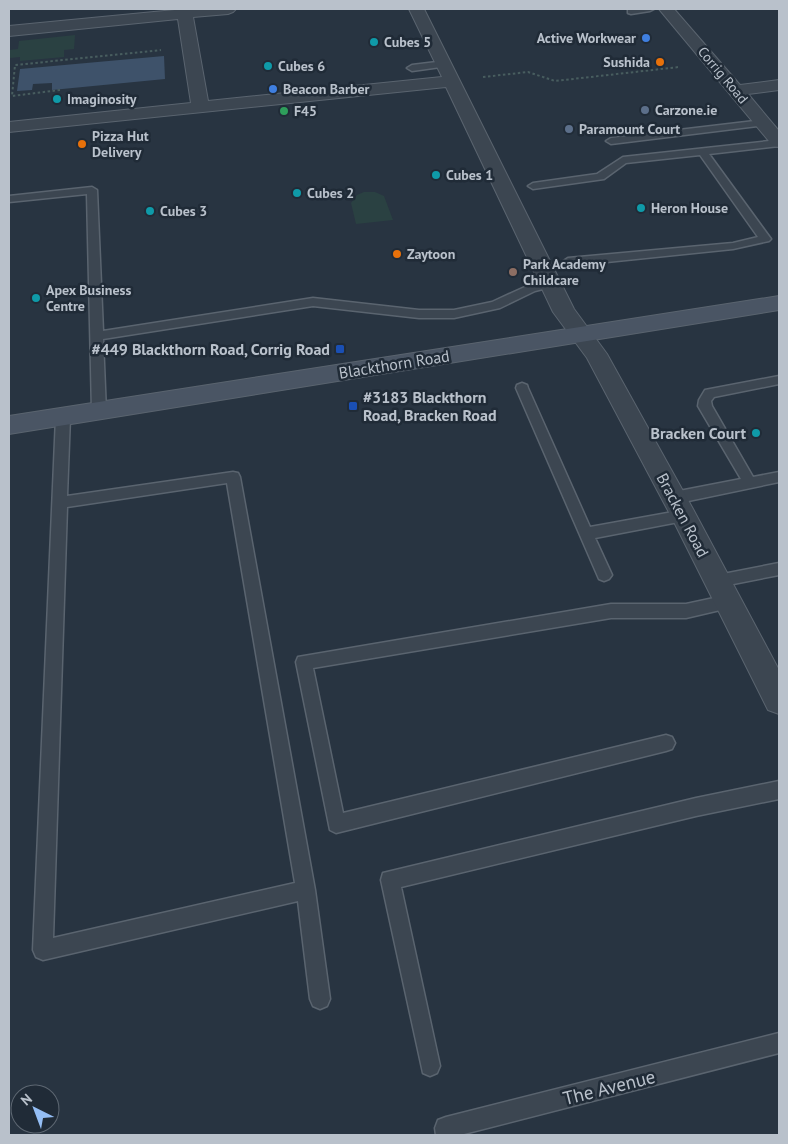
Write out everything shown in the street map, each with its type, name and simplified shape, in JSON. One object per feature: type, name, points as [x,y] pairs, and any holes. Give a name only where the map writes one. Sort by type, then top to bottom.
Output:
[{"type":"street","points":[[9,31],[228,9]]},
{"type":"street","name":"Bracken Road","points":[[417,9],[564,312],[596,354],[679,507],[779,700]]},
{"type":"street","name":"Corrig Road","points":[[666,9],[779,143]]},
{"type":"street","points":[[185,14],[200,107]]},
{"type":"street","points":[[9,127],[200,107],[449,72]]},
{"type":"street","points":[[736,91],[779,85]]},
{"type":"street","name":"Blackthorn Road","points":[[9,425],[779,303]]},
{"type":"lane","points":[[631,11],[650,9]]},
{"type":"lane","points":[[412,68],[449,72]]},
{"type":"lane","points":[[611,141],[637,135],[763,123]]},
{"type":"lane","points":[[533,186],[600,177],[623,160],[779,143]]},
{"type":"lane","points":[[568,262],[733,246],[765,239],[702,152]]},
{"type":"lane","points":[[9,199],[92,190],[99,412]]},
{"type":"lane","points":[[97,336],[313,302],[340,303],[392,311],[453,314],[482,309],[500,303],[537,285],[551,283]]},
{"type":"lane","points":[[750,483],[705,406],[705,400],[710,392],[779,380]]},
{"type":"lane","points":[[522,388],[604,575]]},
{"type":"lane","points":[[63,417],[63,461],[59,503],[43,950],[306,890]]},
{"type":"lane","points":[[59,503],[233,477],[306,890],[320,999]]},
{"type":"lane","points":[[586,534],[679,507],[750,483],[779,477]]},
{"type":"lane","points":[[666,743],[336,824],[304,662],[611,611],[686,611],[723,591],[779,569]]},
{"type":"lane","points":[[430,1066],[390,880],[696,807],[779,790]]},
{"type":"lane","name":"The Avenue","points":[[447,1135],[446,1128],[779,1043]]},
{"type":"path","points":[[60,90],[12,96],[14,65],[190,47]]},
{"type":"path","points":[[449,72],[528,72],[555,81],[686,66]]},
{"type":"green space","points":[[75,35],[74,49],[64,50],[64,57],[20,61],[20,57],[10,58],[9,74],[9,50],[18,49],[19,41]]},
{"type":"green space","points":[[364,192],[375,192],[384,196],[393,220],[356,224],[351,203],[357,195]]},
{"type":"water","points":[[164,56],[165,79],[52,90],[52,83],[33,84],[32,90],[17,91],[20,69]]},
{"type":"place","name":"Active Workwear","points":[[646,38]]},
{"type":"place","name":"Cubes 5","points":[[374,42]]},
{"type":"place","name":"Sushida","points":[[660,62]]},
{"type":"place","name":"Cubes 6","points":[[268,66]]},
{"type":"place","name":"Beacon Barber","points":[[273,89]]},
{"type":"place","name":"Imaginosity","points":[[57,99]]},
{"type":"place","name":"Carzone.ie","points":[[645,110]]},
{"type":"place","name":"F45","points":[[284,111]]},
{"type":"place","name":"Paramount Court","points":[[569,129]]},
{"type":"place","name":"Pizza Hut Delivery","points":[[82,144]]},
{"type":"place","name":"Cubes 1","points":[[436,175]]},
{"type":"place","name":"Cubes 2","points":[[297,193]]},
{"type":"place","name":"Heron House","points":[[641,208]]},
{"type":"place","name":"Cubes 3","points":[[150,211]]},
{"type":"place","name":"Zaytoon","points":[[397,254]]},
{"type":"place","name":"Park Academy Childcare","points":[[513,272]]},
{"type":"place","name":"Apex Business Centre","points":[[36,298]]},
{"type":"place","name":"#449 Blackthorn Road, Corrig Road","points":[[340,349]]},
{"type":"place","name":"#3183 Blackthorn Road, Bracken Road","points":[[353,406]]},
{"type":"place","name":"Bracken Court","points":[[756,433]]}]
